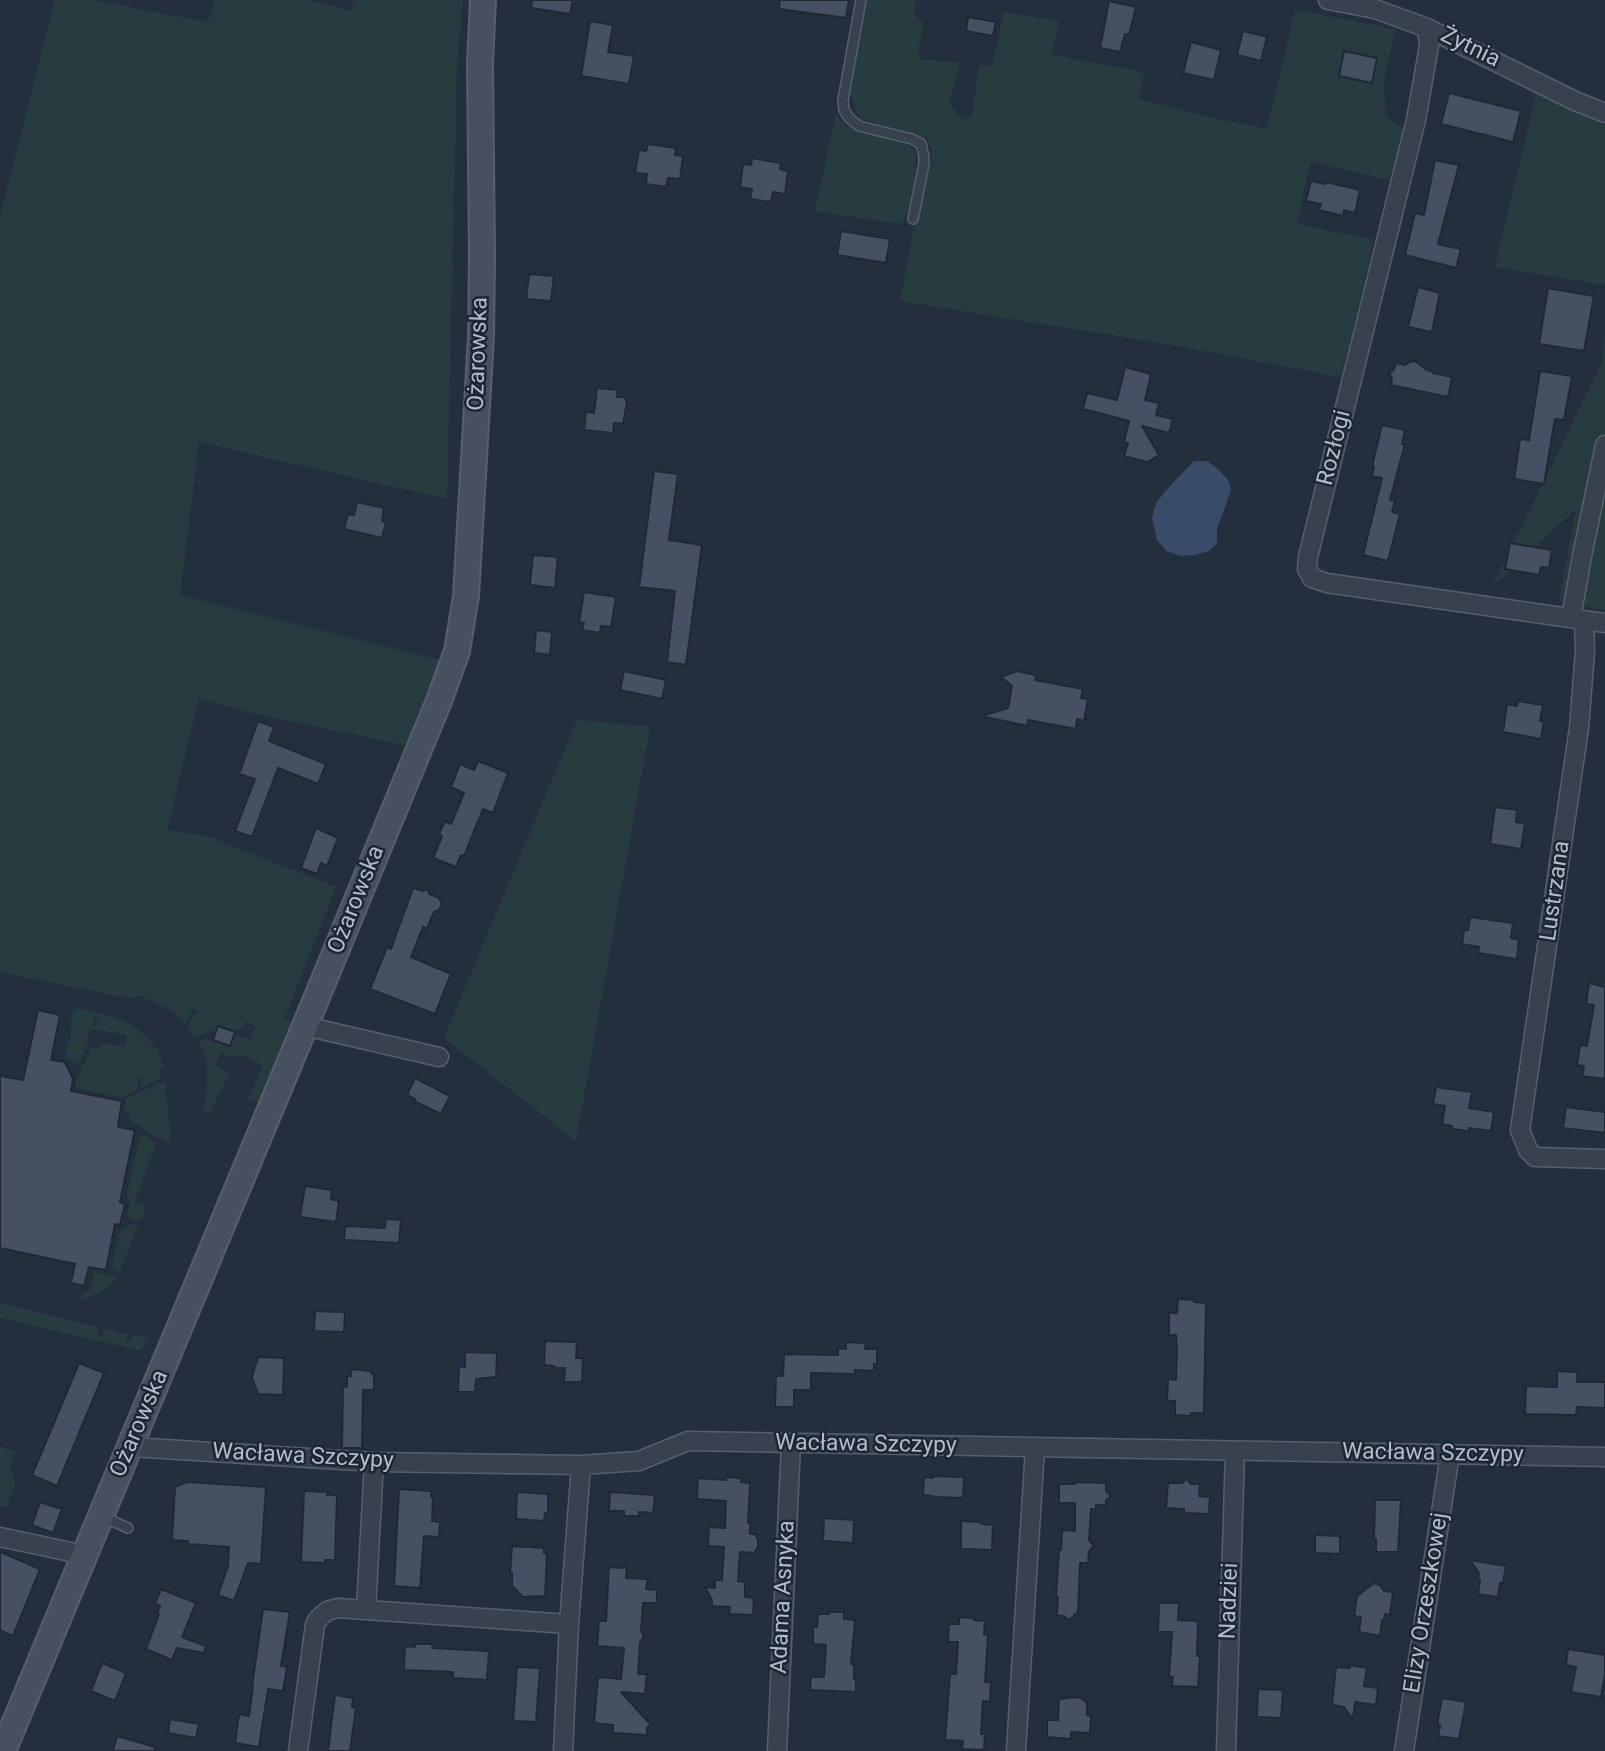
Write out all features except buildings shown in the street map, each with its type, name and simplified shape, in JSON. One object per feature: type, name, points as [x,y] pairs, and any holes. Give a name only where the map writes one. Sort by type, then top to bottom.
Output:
[{"type":"main road","name":"Ożarowska","points":[[4,1751],[439,701],[457,651],[467,585],[481,336],[480,63],[483,0]]},
{"type":"street","name":"Żytnia","points":[[1328,0],[1363,4],[1427,28],[1605,113]]},
{"type":"street","name":"Rozłogi","points":[[1427,28],[1429,46],[1416,120],[1307,569],[1312,578],[1327,583],[1605,623]]},
{"type":"street","name":"Lustrzana","points":[[1605,445],[1582,556],[1578,619],[1585,651],[1579,729],[1520,1130],[1528,1150],[1535,1157],[1605,1159]]},
{"type":"street","points":[[305,1026],[439,1057]]},
{"type":"street","name":"Wacława Szczypy","points":[[131,1447],[374,1462],[581,1465],[639,1461],[688,1441],[1605,1457]]},
{"type":"street","name":"Adama Asnyka","points":[[777,1751],[791,1444]]},
{"type":"street","points":[[1016,1751],[1035,1448]]},
{"type":"street","name":"Nadziei","points":[[1226,1751],[1235,1451]]},
{"type":"street","name":"Elizy Orzeszkowej","points":[[1404,1751],[1450,1454]]},
{"type":"street","points":[[366,1610],[374,1462]]},
{"type":"street","points":[[563,1751],[581,1465]]},
{"type":"street","points":[[0,1537],[85,1555]]},
{"type":"street","points":[[298,1751],[315,1625],[327,1611],[338,1608],[569,1624]]},
{"type":"lane","points":[[861,0],[843,100],[844,110],[859,126],[912,139],[921,144],[924,164],[913,219]]},
{"type":"lane","points":[[100,1516],[128,1528]]},
{"type":"green space","points":[[55,0],[91,0],[208,22],[215,0],[306,0],[350,11],[354,0],[463,0],[457,67],[447,499],[199,442],[180,595],[440,660],[418,720],[405,745],[251,713],[199,698],[167,830],[206,836],[336,887],[284,1020],[296,1022],[267,1094],[256,1101],[248,1100],[263,1065],[245,1056],[231,1058],[221,1053],[215,1065],[229,1073],[210,1112],[204,1111],[207,1068],[206,1057],[198,1041],[207,1039],[229,1046],[234,1035],[250,1040],[256,1026],[246,1021],[242,1029],[235,1032],[218,1026],[216,1032],[210,1031],[196,1038],[187,1027],[198,1011],[194,1008],[185,1024],[173,1010],[140,996],[129,998],[0,972],[0,216]]},
{"type":"green space","points":[[867,0],[916,0],[914,14],[923,23],[918,59],[960,63],[949,104],[963,120],[972,116],[979,65],[992,66],[1004,12],[1059,21],[1051,55],[1144,72],[1139,99],[1267,129],[1295,10],[1395,29],[1384,82],[1386,116],[1404,130],[1391,180],[1310,162],[1297,224],[1374,240],[1341,377],[1166,344],[900,301],[932,149],[927,139],[863,119],[857,113],[850,93]]},
{"type":"green space","points":[[1536,94],[1605,126],[1605,285],[1495,267]]},
{"type":"green space","points":[[836,114],[844,124],[856,131],[909,145],[915,151],[917,180],[902,224],[815,211]]},
{"type":"green space","points":[[1605,336],[1605,610],[1559,602],[1576,509],[1492,587],[1601,365]]},
{"type":"green space","points":[[577,720],[650,727],[576,1141],[444,1038]]},
{"type":"green space","points":[[78,1008],[96,1012],[92,1026],[95,1026],[99,1013],[134,1026],[158,1051],[164,1068],[159,1068],[161,1079],[140,1088],[142,1078],[135,1077],[138,1081],[137,1090],[122,1098],[76,1088],[76,1081],[91,1048],[100,1049],[101,1043],[125,1047],[127,1035],[90,1029],[87,1046],[78,1065],[66,1057],[65,1050],[70,1040],[72,1016]]},
{"type":"green space","points":[[165,1082],[171,1140],[167,1143],[128,1119],[130,1113],[124,1111],[126,1099]]},
{"type":"green space","points":[[141,1133],[156,1143],[135,1201],[146,1208],[140,1221],[132,1220],[127,1215],[130,1204],[127,1194]]},
{"type":"green space","points":[[129,1224],[138,1226],[119,1273],[112,1268],[119,1233]]},
{"type":"green space","points":[[94,1274],[117,1278],[96,1295],[82,1300],[83,1292],[91,1290]]},
{"type":"green space","points":[[0,1303],[100,1328],[97,1336],[103,1337],[103,1328],[127,1335],[126,1341],[130,1342],[132,1335],[148,1338],[142,1351],[0,1318]]},
{"type":"green space","points":[[0,1447],[15,1452],[10,1464],[15,1484],[8,1505],[3,1507],[0,1506]]},
{"type":"water","points":[[1194,461],[1207,461],[1218,469],[1228,480],[1231,490],[1217,529],[1217,543],[1209,551],[1181,556],[1166,551],[1157,540],[1152,518],[1156,503]]}]
